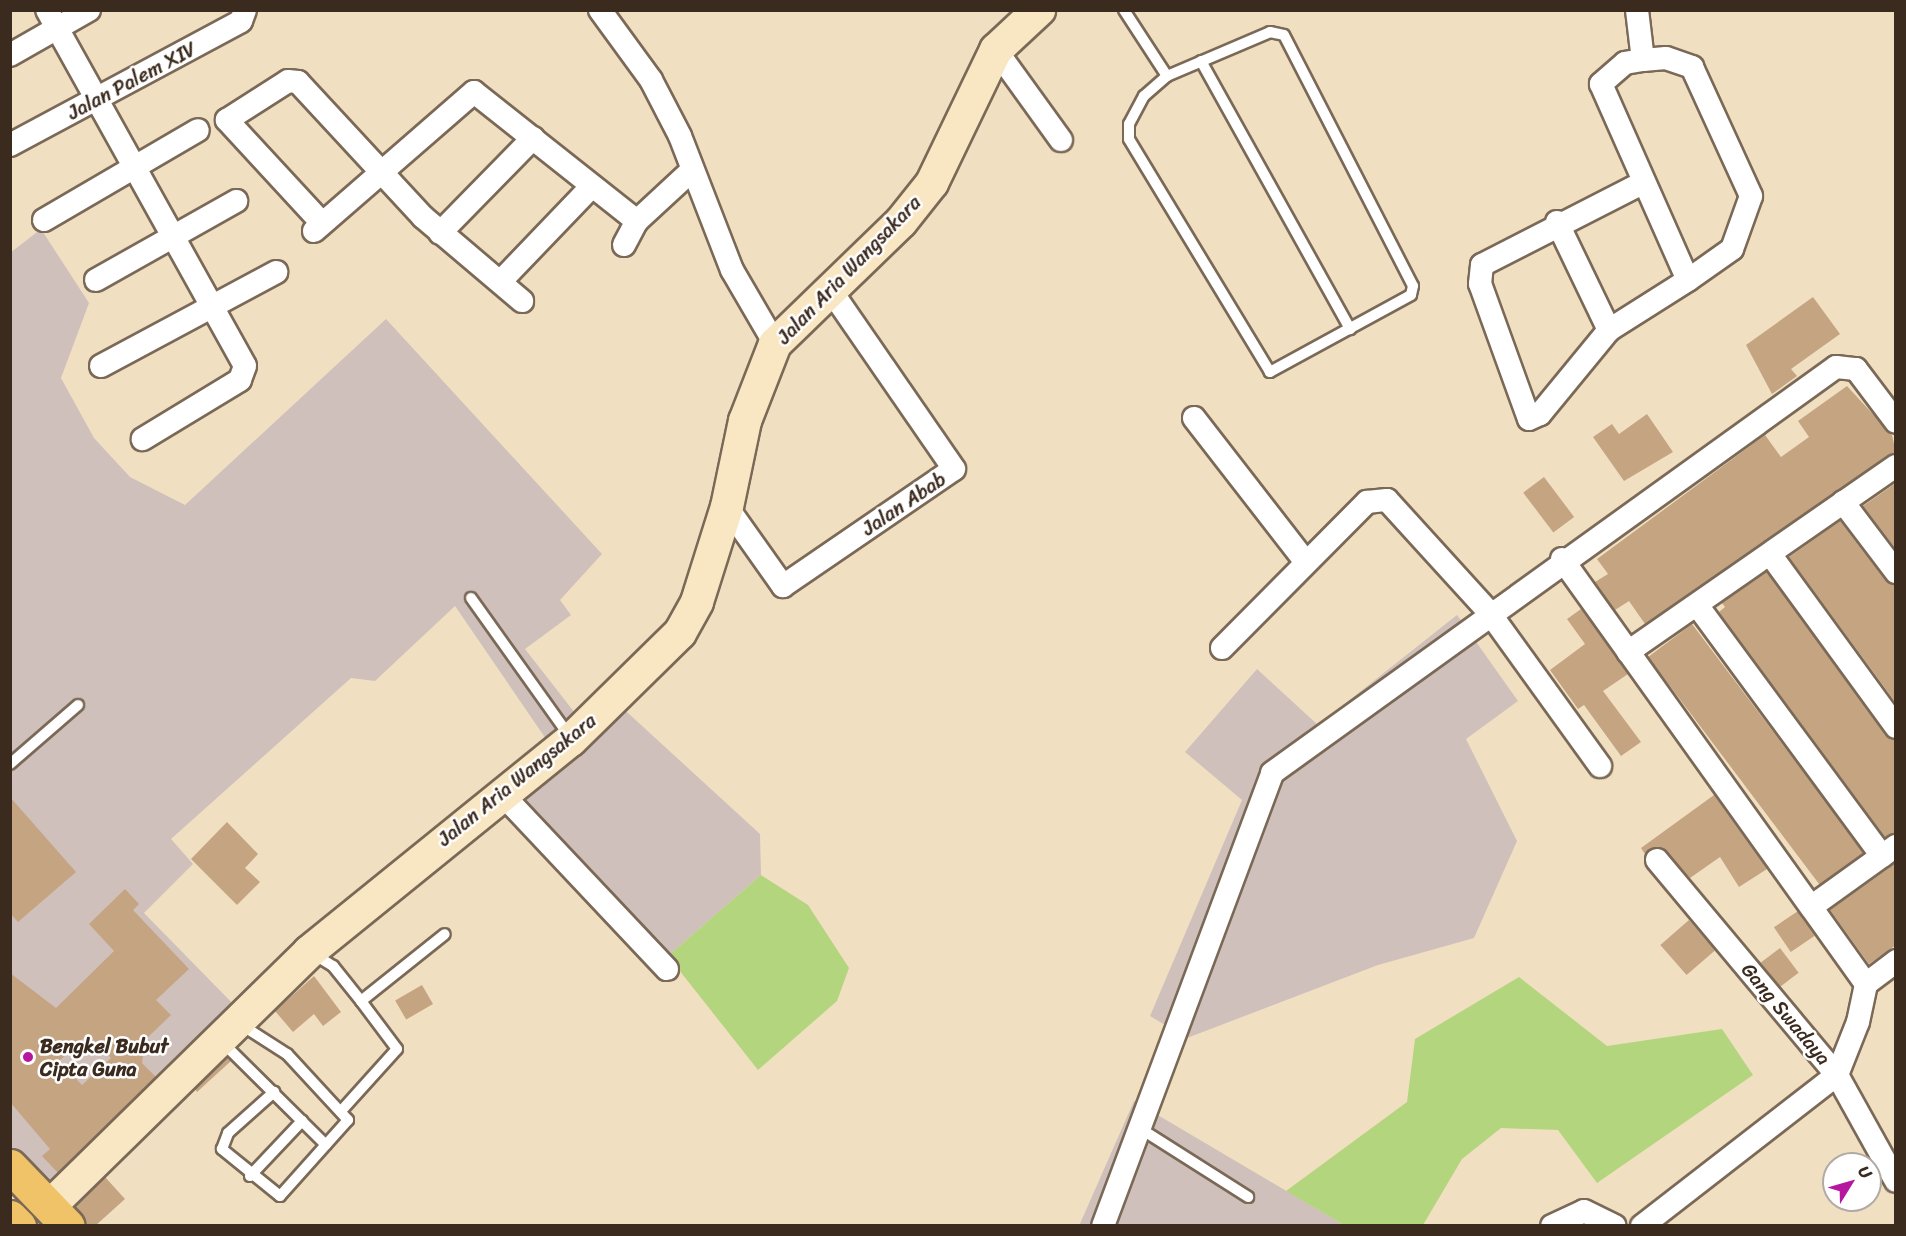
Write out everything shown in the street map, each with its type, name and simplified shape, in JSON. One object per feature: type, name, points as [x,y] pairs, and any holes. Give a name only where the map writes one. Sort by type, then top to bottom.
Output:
[{"type":"highway","points":[[10,1166],[59,1216]]},
{"type":"highway","points":[[10,1217],[19,1226]]},
{"type":"street","points":[[10,55],[52,19],[88,10]]},
{"type":"street","name":"Jalan Palem XIV","points":[[10,145],[241,21],[245,10]]},
{"type":"street","points":[[600,10],[651,80],[680,136],[690,172],[732,270],[775,344]]},
{"type":"street","name":"Jalan Aria Wangsakara","points":[[59,1216],[229,1031],[309,952],[501,793],[572,740],[680,633],[697,602],[727,507],[745,421],[775,344],[901,222],[932,183],[996,50],[1039,10]]},
{"type":"street","points":[[1637,10],[1643,60]]},
{"type":"street","points":[[52,19],[210,305],[246,375],[143,439]]},
{"type":"street","points":[[996,50],[1061,140]]},
{"type":"street","points":[[1644,182],[1557,222],[1492,256],[1478,275],[1529,419],[1540,414],[1610,330],[1688,280],[1732,249],[1751,196],[1692,67],[1666,58],[1625,63],[1601,84],[1688,280]]},
{"type":"street","points":[[522,301],[440,232],[377,173],[298,82],[288,81],[231,115],[231,126],[317,227],[377,173],[412,150],[474,92],[591,187],[637,221]]},
{"type":"street","points":[[44,220],[198,130]]},
{"type":"street","points":[[440,232],[533,138]]},
{"type":"street","points":[[624,246],[637,221],[690,172]]},
{"type":"street","points":[[501,281],[591,187]]},
{"type":"street","points":[[96,280],[236,201]]},
{"type":"street","points":[[1557,222],[1610,330]]},
{"type":"street","points":[[101,366],[210,305],[276,272]]},
{"type":"street","name":"Jalan Abab","points":[[727,507],[783,586],[954,469],[830,289]]},
{"type":"street","points":[[1103,1226],[1272,772],[1488,612],[1836,367],[1856,369],[1896,422]]},
{"type":"street","points":[[1194,418],[1305,561]]},
{"type":"street","points":[[1628,652],[1896,466]]},
{"type":"street","points":[[1222,648],[1305,561],[1367,502],[1388,500],[1488,612],[1600,766]]},
{"type":"street","points":[[1843,502],[1896,572]]},
{"type":"street","points":[[1770,554],[1896,727]]},
{"type":"street","points":[[1562,559],[1866,984]]},
{"type":"street","points":[[1697,605],[1889,851],[1811,908]]},
{"type":"street","points":[[501,793],[667,969]]},
{"type":"street","name":"Gang Swadaya","points":[[1657,860],[1837,1075],[1896,1181]]},
{"type":"street","points":[[1642,1226],[1837,1075],[1858,1022],[1866,984],[1896,961]]},
{"type":"street","points":[[1552,1226],[1584,1211],[1615,1226]]},
{"type":"lane","points":[[1124,10],[1167,76]]},
{"type":"lane","points":[[1270,32],[1287,40],[1413,286],[1412,295],[1270,372],[1130,139],[1129,124],[1144,96],[1167,76],[1270,32]]},
{"type":"lane","points":[[1201,61],[1350,329]]},
{"type":"lane","points":[[471,598],[572,740]]},
{"type":"lane","points":[[10,764],[78,705]]},
{"type":"lane","points":[[361,1000],[445,934]]},
{"type":"lane","points":[[309,952],[333,966],[398,1049],[342,1110]]},
{"type":"lane","points":[[229,1031],[274,1092],[326,1145]]},
{"type":"lane","points":[[229,1031],[287,1054],[342,1110],[346,1125],[283,1195],[272,1194],[250,1176],[226,1153],[222,1141],[274,1092]]},
{"type":"lane","points":[[250,1176],[302,1121]]},
{"type":"lane","points":[[1141,1129],[1248,1197]]},
{"type":"shaded area","points":[[41,229],[89,303],[61,378],[94,438],[130,477],[185,505],[386,319],[602,554],[560,600],[571,615],[525,649],[589,731],[616,702],[760,834],[761,875],[668,956],[511,791],[557,755],[455,606],[375,681],[351,678],[171,839],[193,864],[144,913],[242,1013],[51,1200],[10,1158],[10,253]]},
{"type":"shaded area","points":[[1457,615],[1518,701],[1466,739],[1517,841],[1474,938],[1378,965],[1187,1038],[1150,1016],[1242,800],[1185,752],[1257,669],[1318,725]]},
{"type":"shaded area","points":[[1134,1101],[1344,1225],[1079,1226]]},
{"type":"green space","points":[[761,875],[808,905],[849,968],[837,1001],[758,1070],[668,956]]},
{"type":"green space","points":[[1519,977],[1607,1046],[1722,1029],[1753,1075],[1597,1183],[1558,1130],[1501,1128],[1462,1159],[1423,1225],[1344,1225],[1286,1191],[1407,1102],[1415,1039]]},
{"type":"building","points":[[1813,297],[1840,334],[1791,369],[1797,376],[1772,394],[1746,345]]},
{"type":"building","points":[[1847,386],[1892,435],[1896,453],[1645,624],[1629,601],[1615,610],[1595,582],[1608,574],[1597,559],[1765,435],[1781,457],[1809,437],[1798,421]]},
{"type":"building","points":[[1647,414],[1673,452],[1624,481],[1593,437],[1612,424],[1619,434]]},
{"type":"building","points":[[1544,477],[1574,517],[1553,533],[1523,493]]},
{"type":"building","points":[[1896,483],[1896,549],[1863,506]]},
{"type":"building","points":[[1840,521],[1885,580],[1896,585],[1896,703],[1789,557]]},
{"type":"building","points":[[1767,572],[1885,735],[1896,740],[1896,833],[1885,837],[1719,612],[1725,607],[1722,603]]},
{"type":"building","points":[[1581,609],[1628,674],[1603,691],[1641,742],[1621,756],[1584,705],[1578,709],[1550,670],[1585,644],[1567,619]]},
{"type":"building","points":[[1692,624],[1864,852],[1820,886],[1648,657]]},
{"type":"building","points":[[1714,795],[1767,869],[1739,887],[1720,857],[1690,878],[1662,848],[1645,854],[1641,848]]},
{"type":"building","points":[[10,797],[76,872],[18,922],[10,913]]},
{"type":"building","points":[[227,822],[258,854],[245,868],[260,882],[237,905],[191,859]]},
{"type":"building","points":[[1896,863],[1896,945],[1869,964],[1830,910]]},
{"type":"building","points":[[125,889],[139,904],[133,910],[189,969],[156,1000],[171,1015],[145,1040],[142,1063],[156,1077],[58,1173],[42,1156],[50,1149],[10,1102],[10,973],[56,1008],[114,951],[89,924]],"holes":[[[88,1034],[111,1058],[82,1085],[59,1061]]]},
{"type":"building","points":[[1798,911],[1815,936],[1791,952],[1774,927]]},
{"type":"building","points":[[1689,920],[1715,950],[1687,975],[1660,945]]},
{"type":"building","points":[[1780,948],[1799,973],[1779,987],[1761,962]]},
{"type":"building","points":[[314,976],[341,1012],[323,1026],[314,1014],[293,1032],[275,1011]]},
{"type":"building","points":[[422,985],[433,1004],[406,1020],[395,1000]]},
{"type":"building","points":[[227,1058],[231,1061],[197,1092],[195,1089]]},
{"type":"building","points":[[105,1177],[125,1199],[95,1226],[88,1226],[75,1206]]},
{"type":"place","name":"Bengkel Bubut Cipta Guna","points":[[28,1057]]}]
